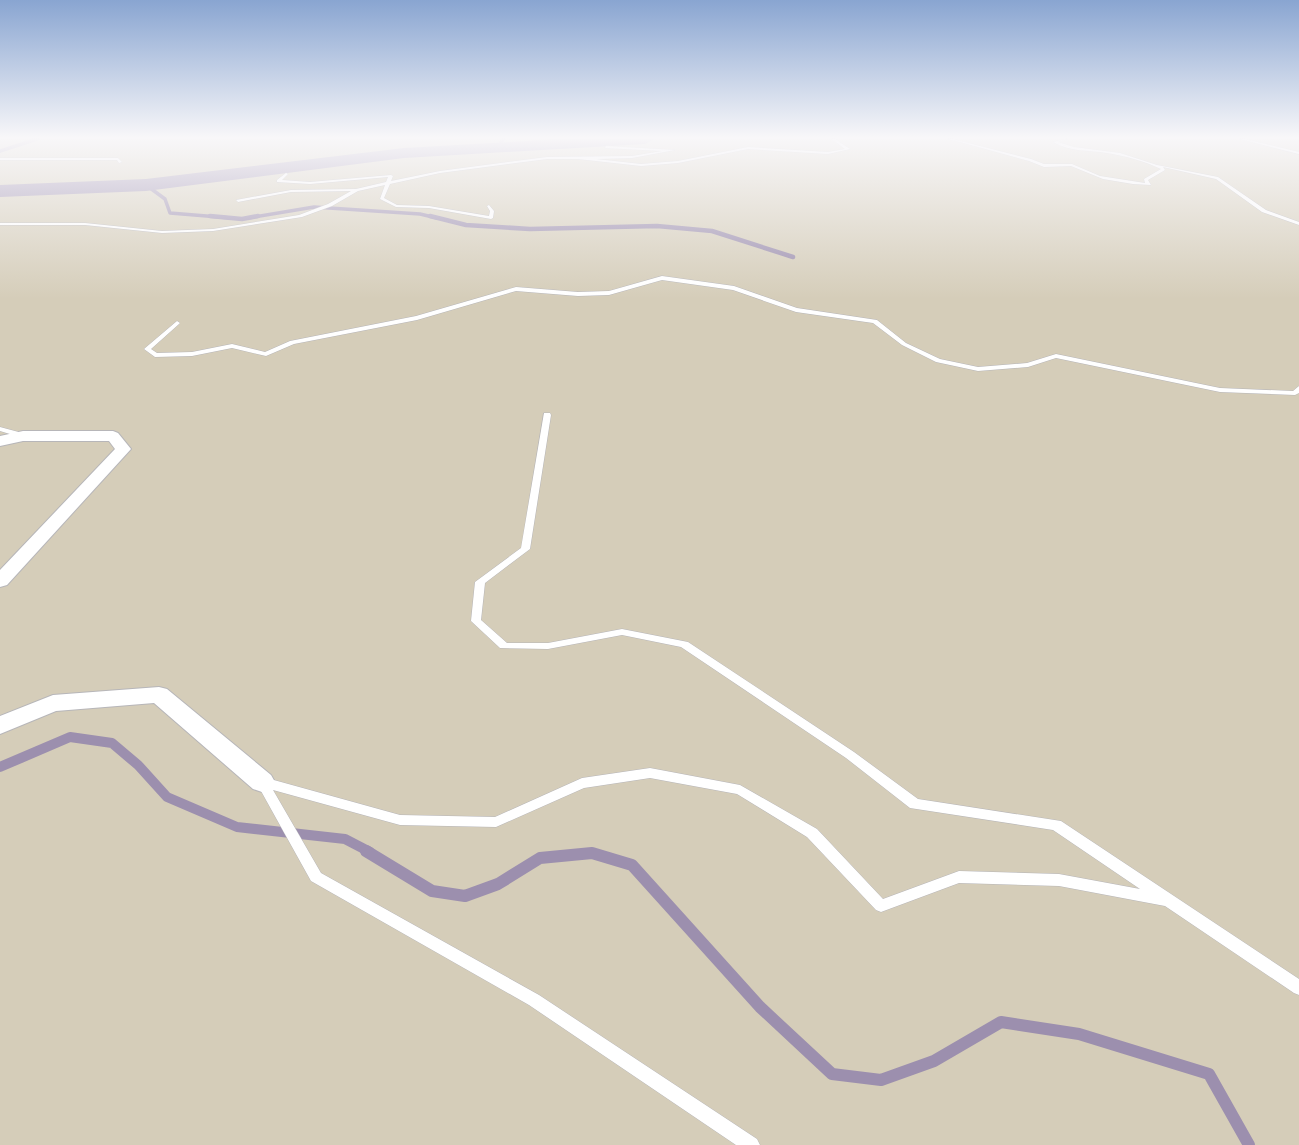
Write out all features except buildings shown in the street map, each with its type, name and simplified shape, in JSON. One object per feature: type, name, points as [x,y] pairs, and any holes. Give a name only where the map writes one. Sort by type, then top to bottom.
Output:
[{"type":"street","points":[[0,441],[23,436],[113,436],[123,449],[0,581]]},
{"type":"street","points":[[0,726],[53,704],[159,695],[262,782]]},
{"type":"lane","points":[[237,201],[283,192]]},
{"type":"lane","points":[[0,225],[85,224],[162,232],[213,230],[300,216],[330,205],[353,192]]},
{"type":"lane","points":[[384,192],[382,199],[397,206],[491,218],[492,211],[489,206]]},
{"type":"lane","points":[[1238,192],[1264,211],[1299,224]]},
{"type":"lane","points":[[177,323],[146,349],[155,355],[167,355],[192,354],[232,346],[266,354],[292,342],[417,318],[516,289],[578,295],[609,293],[662,278],[734,288],[796,310],[875,321],[904,344],[938,362],[978,369],[1028,365],[1056,356],[1220,390],[1260,394],[1295,393],[1299,387]]},
{"type":"lane","points":[[547,415],[525,549],[480,582],[476,621],[504,646],[548,646],[622,632],[684,644],[850,755],[915,804],[1056,825],[1299,988]]},
{"type":"lane","points":[[0,429],[23,436]]},
{"type":"lane","points":[[262,782],[400,820],[496,822],[582,783],[650,773],[740,790],[812,833],[881,906],[959,877],[1059,880],[1168,900]]},
{"type":"lane","points":[[262,782],[316,877],[534,1000],[751,1145]]},
{"type":"shaded area","points":[[0,192],[1299,192],[1299,1145],[0,1145]]},
{"type":"waterway","points":[[156,192],[165,199],[170,213],[231,218]]},
{"type":"waterway","points":[[248,218],[314,207],[420,214],[437,218]]},
{"type":"waterway","points":[[210,216],[242,219],[258,216]]},
{"type":"waterway","points":[[430,216],[466,225],[530,229],[657,226],[712,231],[793,257]]},
{"type":"waterway","points":[[0,767],[70,737],[112,743],[138,765],[167,797],[237,827],[345,839],[370,852]]},
{"type":"waterway","points":[[366,851],[432,891],[465,896],[498,884],[540,858],[592,853],[632,865],[760,1007],[832,1074],[881,1080],[934,1061],[1001,1022],[1079,1034],[1209,1074],[1249,1145]]}]
